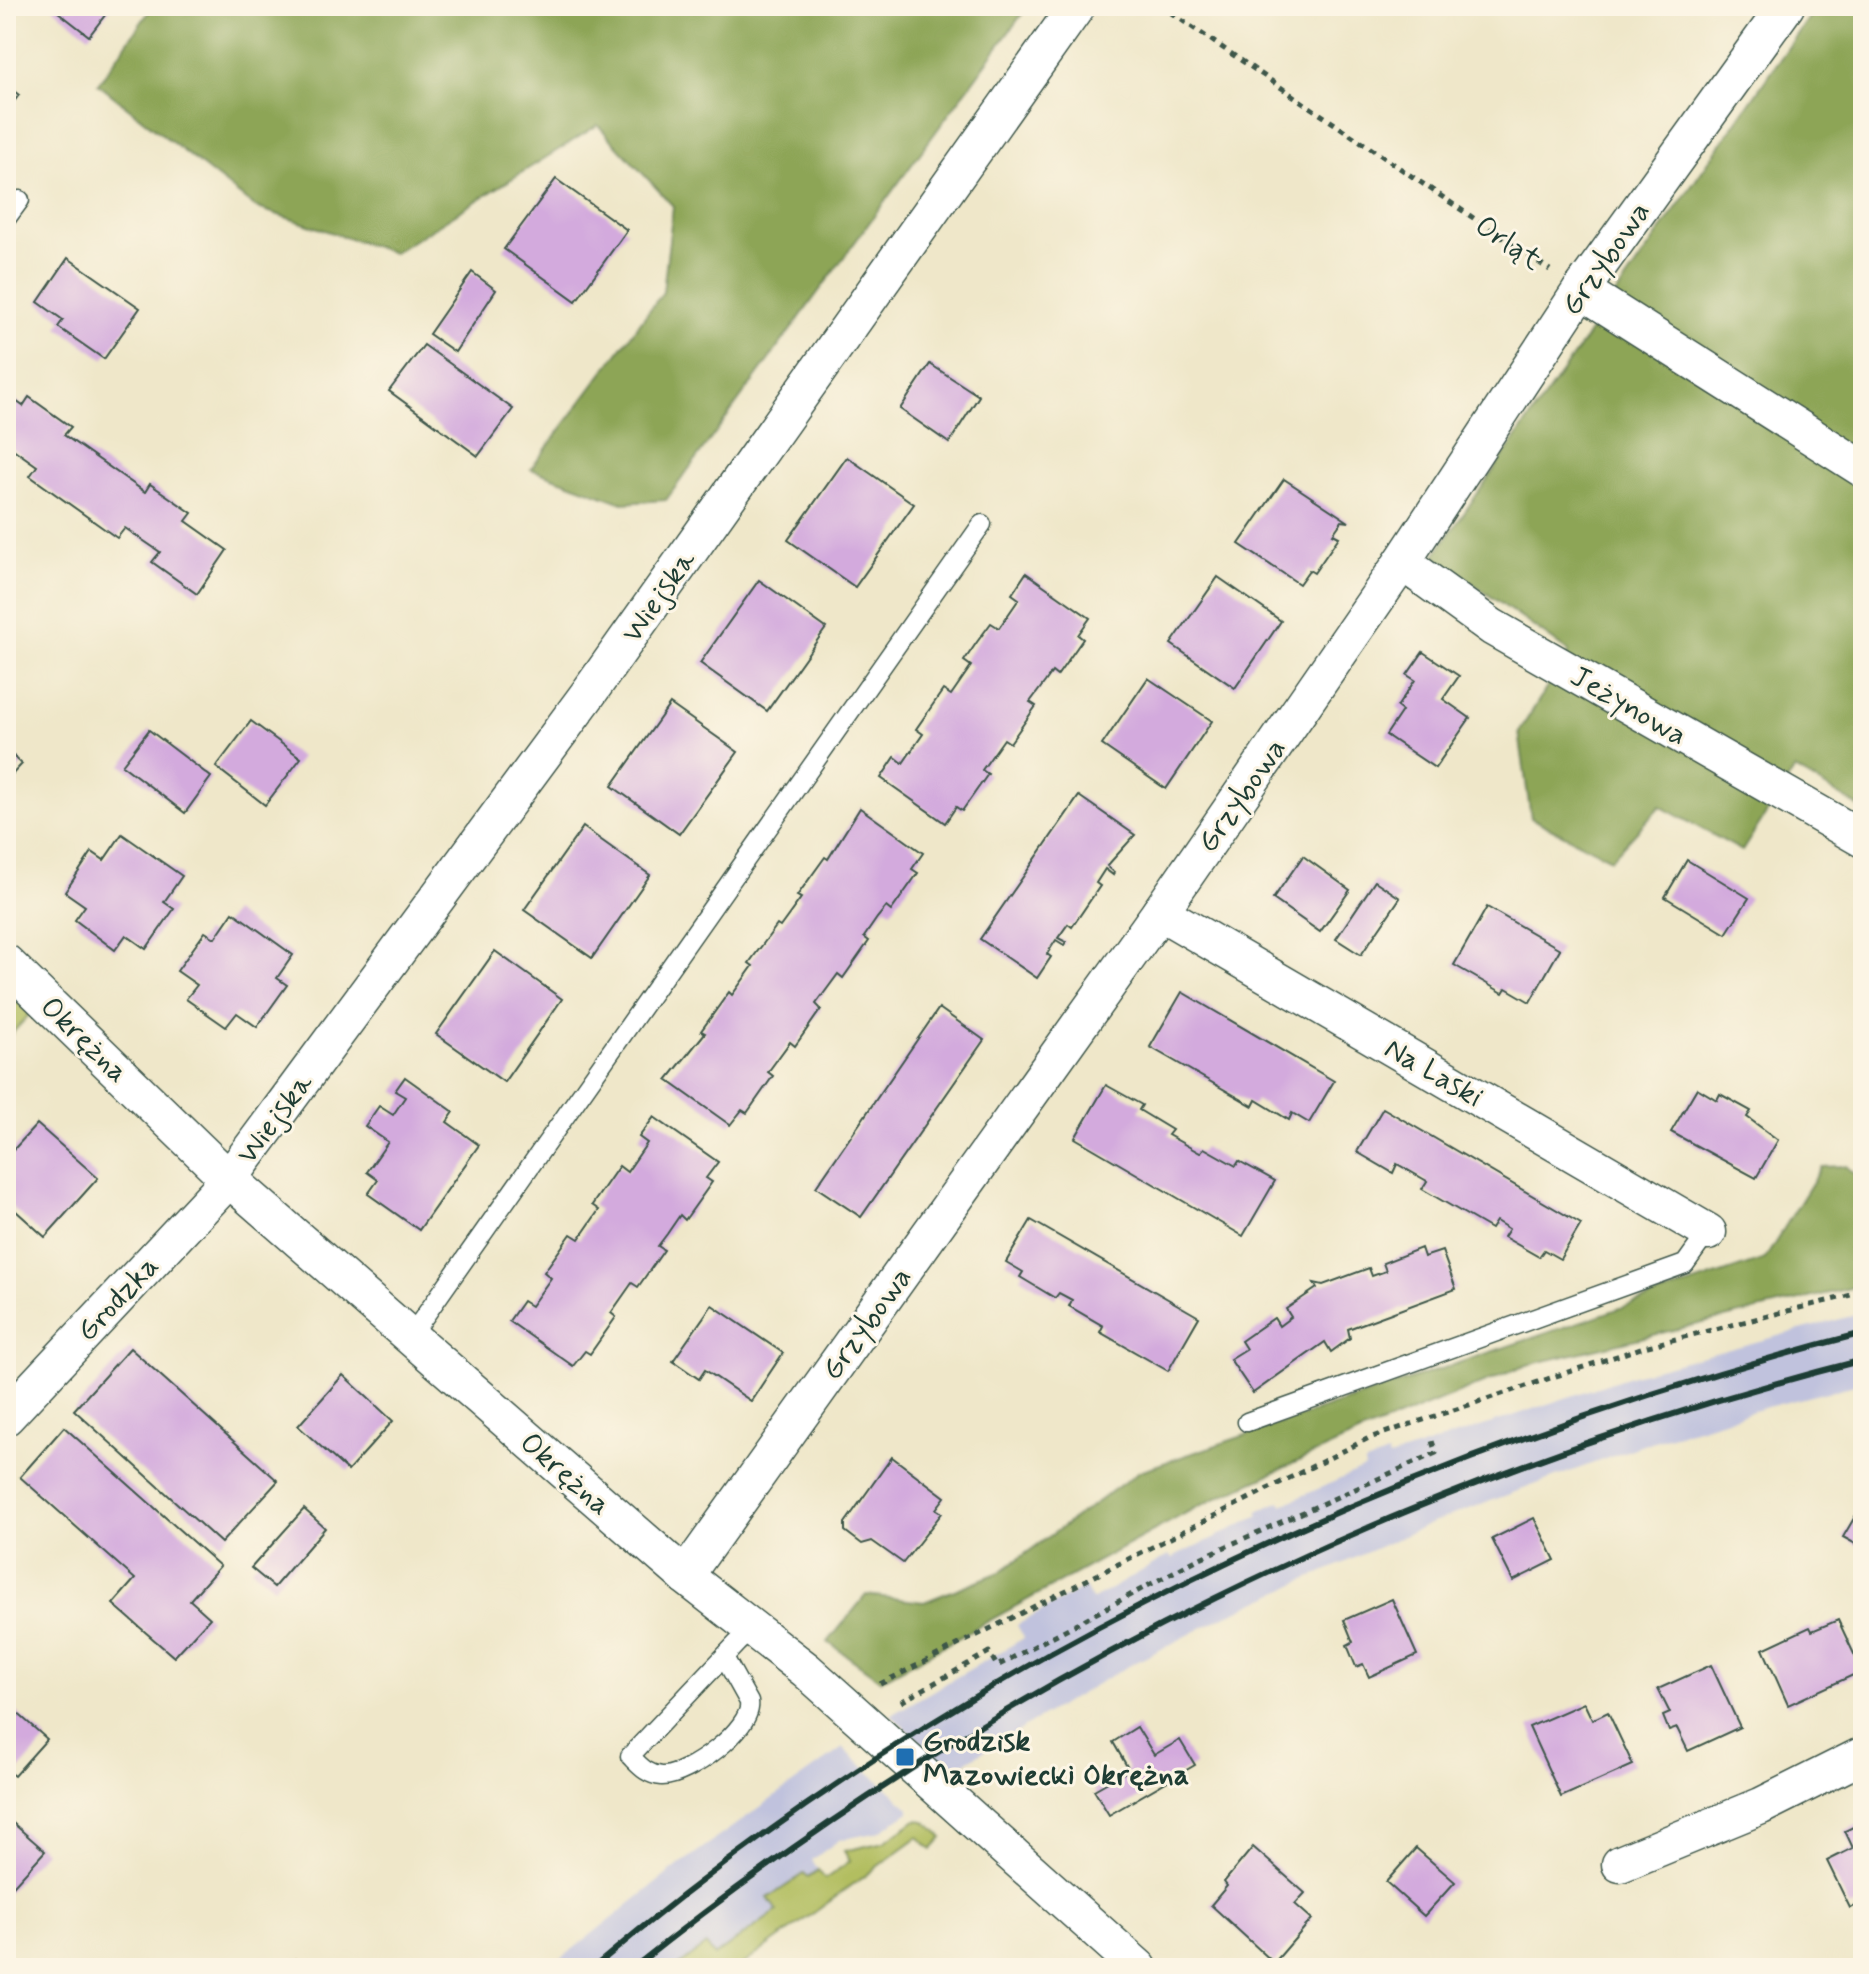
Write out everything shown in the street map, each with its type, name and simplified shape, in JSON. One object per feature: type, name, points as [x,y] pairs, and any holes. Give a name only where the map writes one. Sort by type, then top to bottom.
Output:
[{"type":"street","name":"Wiejska","points":[[229,1179],[588,694],[1077,6]]},
{"type":"street","name":"Grzybowa","points":[[685,1576],[1160,912],[1402,562],[1581,290],[1786,6]]},
{"type":"street","points":[[1581,290],[1863,469]]},
{"type":"street","name":"Jeżynowa","points":[[1402,562],[1492,627],[1863,839]]},
{"type":"street","name":"Na Laski","points":[[1160,912],[1708,1232]]},
{"type":"street","name":"Okrężna","points":[[6,963],[229,1179],[685,1576],[806,1670],[1139,1968]]},
{"type":"street","name":"Grodzka","points":[[6,1417],[229,1179]]},
{"type":"street","points":[[1620,1864],[1761,1806],[1863,1755]]},
{"type":"lane","points":[[6,219],[20,200]]},
{"type":"lane","points":[[410,1337],[982,524]]},
{"type":"lane","points":[[1247,1422],[1685,1264],[1708,1232]]},
{"type":"lane","points":[[724,1657],[749,1702],[745,1723],[691,1768],[666,1776],[646,1772],[630,1756],[724,1657],[752,1629]]},
{"type":"path","name":"Orląt","points":[[1161,6],[1581,290]]},
{"type":"path","points":[[873,1691],[947,1649],[1369,1438],[1644,1347],[1863,1292]]},
{"type":"path","points":[[891,1708],[989,1652],[997,1666],[1198,1559],[1436,1453],[1432,1441]]},
{"type":"shaded area","points":[[1863,1313],[1863,1383],[1767,1407],[1654,1441],[1439,1520],[1225,1616],[1119,1671],[952,1770],[891,1715],[1024,1638],[1017,1625],[1085,1587],[1092,1600],[1169,1555],[1172,1558],[1259,1516],[1257,1512],[1280,1501],[1282,1505],[1365,1468],[1364,1464],[1387,1454],[1389,1458],[1633,1375]]},
{"type":"shaded area","points":[[843,1748],[909,1808],[909,1812],[879,1832],[839,1840],[812,1860],[818,1870],[807,1878],[804,1874],[777,1911],[714,1956],[705,1945],[676,1968],[549,1968],[679,1865]]},
{"type":"green space","points":[[153,6],[1028,6],[666,500],[623,503],[531,469],[663,292],[673,206],[598,125],[393,253],[255,207],[98,84]]},
{"type":"green space","points":[[1817,6],[1863,6],[1863,809],[1795,769],[1742,851],[1660,806],[1611,859],[1531,818],[1519,732],[1569,652],[1434,556]]},
{"type":"green space","points":[[6,990],[30,1014],[6,1040]]},
{"type":"green space","points":[[1846,1166],[1863,1182],[1863,1285],[1527,1365],[1363,1432],[1195,1508],[881,1680],[828,1642],[866,1595],[924,1602],[1000,1572],[1140,1471],[1765,1259],[1822,1167]]},
{"type":"green space","points":[[916,1820],[925,1821],[943,1837],[932,1849],[918,1837],[738,1968],[676,1968],[706,1945],[714,1956],[777,1911],[768,1898],[804,1874],[808,1878],[818,1870],[825,1879],[850,1861],[844,1851],[884,1842]]},
{"type":"building","points":[[54,6],[112,6],[89,36]]},
{"type":"building","points":[[6,85],[19,95],[6,112]]},
{"type":"building","points":[[556,179],[627,230],[576,301],[504,249]]},
{"type":"building","points":[[68,258],[140,308],[104,359],[58,327],[63,320],[38,302]]},
{"type":"building","points":[[472,272],[496,290],[455,352],[429,334]]},
{"type":"building","points":[[424,345],[513,409],[478,456],[389,391]]},
{"type":"building","points":[[930,364],[979,396],[949,443],[900,409]]},
{"type":"building","points":[[6,394],[23,406],[29,397],[71,427],[64,435],[145,492],[150,484],[192,513],[186,521],[227,550],[197,594],[152,562],[160,552],[125,528],[117,538],[30,476],[37,466],[6,444]]},
{"type":"building","points":[[847,457],[914,504],[855,587],[788,540]]},
{"type":"building","points":[[1284,479],[1349,522],[1342,521],[1333,534],[1339,537],[1314,573],[1309,570],[1299,584],[1239,544]]},
{"type":"building","points":[[1026,573],[1090,618],[1078,635],[1083,639],[1057,676],[1052,672],[1030,702],[1036,706],[1010,743],[1004,739],[982,770],[988,774],[962,811],[956,807],[945,823],[881,778],[895,757],[903,763],[923,734],[916,729],[943,690],[951,695],[971,666],[964,661],[991,623],[999,628],[1019,599],[1012,594]]},
{"type":"building","points":[[1218,577],[1281,621],[1235,688],[1171,644]]},
{"type":"building","points":[[759,580],[826,628],[767,711],[700,663]]},
{"type":"building","points":[[1423,652],[1459,676],[1443,699],[1470,718],[1435,768],[1386,735],[1402,711],[1397,707],[1415,680],[1407,675]]},
{"type":"building","points":[[1148,678],[1212,721],[1166,789],[1102,745]]},
{"type":"building","points":[[670,704],[738,752],[679,834],[612,786]]},
{"type":"building","points":[[251,721],[301,758],[265,805],[216,767]]},
{"type":"building","points":[[149,730],[211,777],[185,813],[122,765]]},
{"type":"building","points":[[6,749],[22,764],[6,781]]},
{"type":"building","points":[[1079,796],[1135,835],[1107,866],[1114,872],[1113,875],[1105,869],[1096,883],[1100,886],[1072,927],[1068,924],[1058,938],[1066,942],[1064,945],[1056,940],[1047,954],[1051,957],[1037,978],[980,939]]},
{"type":"building","points":[[860,808],[923,853],[912,869],[918,873],[891,911],[886,907],[877,918],[864,937],[869,941],[843,978],[838,974],[816,1004],[821,1009],[795,1046],[790,1042],[768,1072],[773,1076],[747,1113],[742,1110],[730,1125],[667,1080],[705,1033],[701,1031],[729,992],[732,995],[753,966],[749,963],[801,898],[797,896],[825,857],[828,859]]},
{"type":"building","points":[[583,827],[650,875],[592,958],[524,910]]},
{"type":"building","points":[[122,834],[182,876],[164,902],[174,909],[146,949],[126,935],[115,950],[75,920],[85,906],[65,892],[92,852],[104,860]]},
{"type":"building","points":[[1303,856],[1350,890],[1320,932],[1273,899]]},
{"type":"building","points":[[1687,860],[1749,898],[1726,934],[1665,897]]},
{"type":"building","points":[[1375,881],[1400,898],[1361,955],[1336,939]]},
{"type":"building","points":[[1487,907],[1560,949],[1530,1002],[1506,988],[1503,993],[1454,965]]},
{"type":"building","points":[[233,912],[293,955],[277,978],[287,985],[257,1027],[237,1013],[226,1027],[186,999],[197,985],[177,971],[205,932],[215,938]]},
{"type":"building","points":[[495,951],[562,999],[504,1082],[436,1034]]},
{"type":"building","points":[[1182,992],[1334,1081],[1309,1123],[1292,1113],[1289,1120],[1256,1100],[1253,1106],[1150,1047]]},
{"type":"building","points":[[939,1008],[984,1040],[861,1217],[816,1187]]},
{"type":"building","points":[[405,1077],[454,1112],[447,1122],[479,1145],[419,1230],[368,1194],[378,1180],[367,1172],[388,1142],[365,1126],[379,1106],[393,1115],[405,1097],[395,1091]]},
{"type":"building","points":[[1106,1085],[1142,1105],[1139,1110],[1172,1130],[1168,1135],[1200,1153],[1204,1148],[1236,1166],[1239,1161],[1275,1181],[1243,1236],[1075,1138]]},
{"type":"building","points":[[1697,1088],[1717,1100],[1720,1094],[1751,1111],[1747,1117],[1778,1140],[1756,1178],[1671,1132]]},
{"type":"building","points":[[1383,1108],[1581,1224],[1560,1259],[1544,1250],[1539,1257],[1504,1237],[1509,1229],[1496,1221],[1491,1229],[1422,1189],[1427,1181],[1397,1164],[1393,1173],[1357,1152]]},
{"type":"building","points":[[654,1117],[718,1162],[706,1178],[712,1182],[685,1220],[680,1215],[658,1246],[664,1250],[638,1287],[632,1283],[611,1313],[616,1317],[590,1354],[585,1351],[573,1366],[509,1321],[523,1301],[531,1306],[551,1278],[544,1272],[571,1234],[579,1239],[599,1210],[592,1205],[619,1166],[627,1172],[647,1143],[639,1137]]},
{"type":"building","points":[[37,1124],[98,1178],[45,1237],[6,1202],[6,1158]]},
{"type":"building","points":[[1031,1220],[1199,1317],[1168,1371],[1100,1332],[1103,1326],[1069,1306],[1072,1300],[1059,1293],[1055,1298],[1020,1277],[1023,1272],[1006,1262]]},
{"type":"building","points":[[1421,1248],[1424,1257],[1442,1251],[1456,1289],[1348,1329],[1350,1338],[1331,1352],[1325,1342],[1253,1393],[1230,1359],[1246,1349],[1241,1341],[1274,1318],[1279,1326],[1291,1317],[1286,1309],[1317,1288],[1314,1283],[1323,1285],[1369,1268],[1372,1276],[1386,1271],[1383,1263]]},
{"type":"building","points":[[712,1305],[783,1353],[751,1401],[705,1370],[699,1379],[673,1361]]},
{"type":"building","points":[[130,1348],[278,1481],[221,1543],[74,1410]]},
{"type":"building","points":[[343,1375],[393,1421],[348,1471],[298,1426]]},
{"type":"building","points":[[64,1427],[220,1566],[190,1600],[210,1618],[174,1657],[113,1604],[135,1579],[20,1477]]},
{"type":"building","points":[[892,1457],[945,1497],[936,1509],[942,1513],[903,1563],[872,1541],[862,1544],[845,1531],[845,1523]]},
{"type":"building","points":[[1863,1503],[1863,1548],[1843,1537]]},
{"type":"building","points":[[304,1509],[325,1528],[274,1587],[251,1568]]},
{"type":"building","points":[[1534,1518],[1555,1560],[1513,1581],[1492,1539]]},
{"type":"building","points":[[1392,1599],[1417,1655],[1369,1677],[1363,1664],[1356,1667],[1347,1645],[1353,1642],[1344,1620]]},
{"type":"building","points":[[1838,1620],[1862,1671],[1788,1705],[1763,1649],[1810,1627],[1812,1631]]},
{"type":"building","points":[[1711,1665],[1740,1727],[1688,1751],[1677,1728],[1669,1731],[1663,1716],[1670,1713],[1658,1689]]},
{"type":"building","points":[[6,1703],[47,1739],[14,1776],[6,1770]]},
{"type":"building","points":[[1584,1703],[1592,1720],[1608,1712],[1633,1765],[1561,1797],[1529,1727]]},
{"type":"building","points":[[1137,1727],[1154,1755],[1180,1740],[1195,1765],[1109,1815],[1094,1790],[1129,1770],[1113,1742]]},
{"type":"building","points":[[6,1817],[45,1851],[6,1894]]},
{"type":"building","points":[[1863,1822],[1863,1902],[1850,1908],[1827,1861],[1853,1848],[1845,1831]]},
{"type":"building","points":[[1253,1847],[1305,1893],[1295,1904],[1312,1919],[1274,1963],[1211,1905],[1227,1886],[1224,1882]]},
{"type":"building","points":[[1416,1848],[1455,1882],[1424,1916],[1386,1882]]},
{"type":"building","points":[[295,1959],[304,1968],[285,1968]]},
{"type":"railway","points":[[593,1968],[733,1857],[881,1755],[1034,1663],[1192,1579],[1355,1505],[1521,1439],[1691,1382],[1863,1333]]},
{"type":"railway","points":[[633,1968],[771,1863],[915,1767],[1063,1678],[1215,1598],[1372,1526],[1532,1462],[1696,1407],[1863,1360]]},
{"type":"place","name":"Grodzisk Mazowiecki Okrężna","points":[[905,1757]]}]
